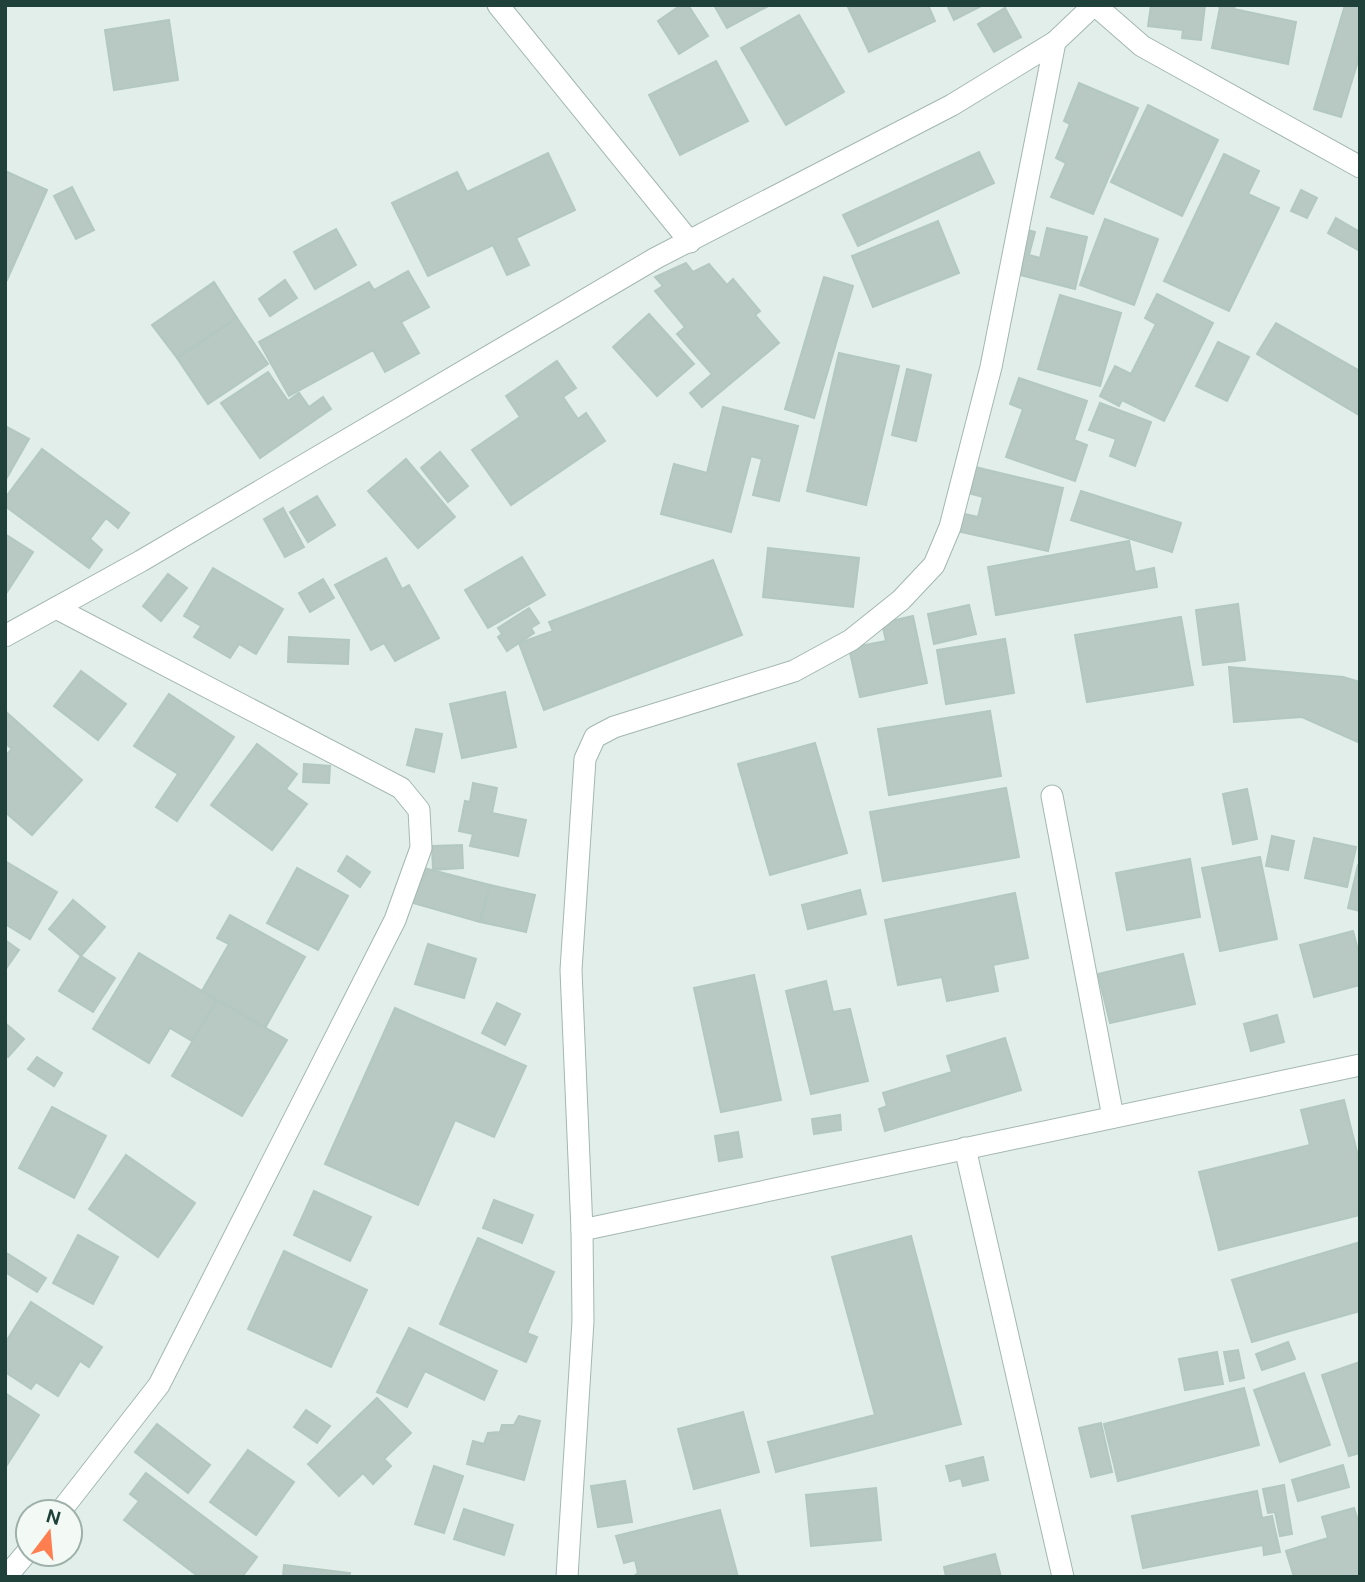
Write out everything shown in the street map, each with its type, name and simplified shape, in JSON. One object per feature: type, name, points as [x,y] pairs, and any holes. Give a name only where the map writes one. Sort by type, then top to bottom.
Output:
[{"type":"street","points":[[498,5],[690,242]]},
{"type":"street","points":[[5,636],[165,547],[656,258],[952,105],[1055,42],[1094,5],[1142,46],[1279,125],[1360,167]]},
{"type":"street","points":[[567,1577],[583,1321],[582,1230],[571,970],[585,759],[596,737],[614,727],[794,671],[851,640],[901,600],[934,565],[950,527],[991,367],[1055,42]]},
{"type":"street","points":[[56,608],[401,788],[419,810],[421,848],[395,920],[159,1385],[71,1498]]},
{"type":"street","points":[[1052,796],[1114,1117]]},
{"type":"street","points":[[582,1230],[1360,1065]]},
{"type":"street","points":[[965,1148],[1063,1577]]},
{"type":"building","points":[[681,5],[688,5],[708,36],[679,54],[658,21]]},
{"type":"building","points":[[714,5],[770,5],[727,28]]},
{"type":"building","points":[[847,5],[928,5],[935,21],[869,52]]},
{"type":"building","points":[[947,5],[983,5],[954,20]]},
{"type":"building","points":[[1151,5],[1205,5],[1201,40],[1182,38],[1183,30],[1148,26]]},
{"type":"building","points":[[1215,5],[1235,5],[1234,9],[1296,22],[1288,64],[1212,48],[1220,7]]},
{"type":"building","points":[[1345,5],[1360,5],[1360,54],[1341,117],[1314,109]]},
{"type":"building","points":[[1005,8],[1021,37],[994,52],[978,24]]},
{"type":"building","points":[[799,15],[844,92],[786,125],[741,48]]},
{"type":"building","points":[[169,20],[178,80],[114,90],[105,30]]},
{"type":"building","points":[[716,61],[748,121],[680,155],[649,95]]},
{"type":"building","points":[[1079,83],[1138,108],[1093,214],[1051,197],[1066,163],[1056,158],[1070,124],[1064,121]]},
{"type":"building","points":[[1148,105],[1218,140],[1182,216],[1111,182]]},
{"type":"building","points":[[979,152],[994,183],[858,246],[843,215]]},
{"type":"building","points":[[548,153],[575,210],[516,238],[529,265],[507,275],[493,245],[428,276],[392,203],[457,172],[467,192]]},
{"type":"building","points":[[1224,154],[1259,171],[1248,194],[1279,208],[1229,311],[1164,281]]},
{"type":"building","points":[[5,171],[47,190],[7,280],[5,279]]},
{"type":"building","points":[[72,187],[94,230],[76,239],[54,196]]},
{"type":"building","points":[[1301,190],[1317,198],[1307,218],[1291,211]]},
{"type":"building","points":[[1336,218],[1360,232],[1360,251],[1328,233]]},
{"type":"building","points":[[1105,219],[1158,239],[1134,305],[1080,285]]},
{"type":"building","points":[[938,221],[959,273],[873,307],[852,256]]},
{"type":"building","points":[[1047,228],[1087,237],[1075,289],[1012,273],[1024,229],[1035,232],[1029,255],[1040,258]]},
{"type":"building","points":[[336,229],[356,265],[315,289],[294,252]]},
{"type":"building","points":[[686,263],[693,272],[709,264],[727,285],[733,279],[760,311],[755,315],[779,343],[702,407],[690,393],[712,374],[677,334],[685,327],[655,291],[663,286],[655,277]]},
{"type":"building","points":[[408,271],[429,307],[401,322],[419,353],[385,372],[373,350],[289,396],[259,342],[369,282],[374,290]]},
{"type":"building","points":[[824,277],[853,286],[814,418],[785,409]]},
{"type":"building","points":[[285,280],[297,298],[270,316],[259,299]]},
{"type":"building","points":[[214,282],[237,318],[177,358],[152,325]]},
{"type":"building","points":[[1157,294],[1213,323],[1164,421],[1122,400],[1119,406],[1100,396],[1115,366],[1131,374],[1156,324],[1145,318]]},
{"type":"building","points":[[1060,295],[1121,313],[1100,386],[1038,369]]},
{"type":"building","points":[[649,314],[694,364],[657,396],[613,347]]},
{"type":"building","points":[[237,318],[268,364],[208,404],[177,358]]},
{"type":"building","points":[[1276,323],[1360,371],[1359,415],[1257,354]]},
{"type":"building","points":[[1218,342],[1249,357],[1227,401],[1196,386]]},
{"type":"building","points":[[839,353],[899,366],[866,505],[807,491]]},
{"type":"building","points":[[557,361],[576,388],[563,397],[578,419],[586,413],[605,441],[511,505],[472,450],[520,417],[506,396]]},
{"type":"building","points":[[907,369],[931,375],[916,441],[892,435]]},
{"type":"building","points":[[268,372],[288,401],[299,393],[309,407],[323,397],[331,409],[260,458],[221,403]]},
{"type":"building","points":[[1019,378],[1087,401],[1074,440],[1087,445],[1075,481],[1006,457],[1023,409],[1010,404]]},
{"type":"building","points":[[1100,403],[1151,422],[1135,466],[1110,456],[1116,439],[1089,430]]},
{"type":"building","points":[[723,407],[798,426],[779,501],[753,495],[762,459],[751,456],[731,532],[661,514],[674,464],[707,473]]},
{"type":"building","points":[[5,426],[29,439],[5,481]]},
{"type":"building","points":[[42,449],[129,513],[118,528],[106,518],[90,539],[102,550],[89,568],[5,506],[5,498]]},
{"type":"building","points":[[440,452],[468,486],[448,502],[421,468]]},
{"type":"building","points":[[406,459],[455,517],[418,548],[368,491]]},
{"type":"building","points":[[971,466],[1063,488],[1048,551],[952,530],[956,512],[978,517],[983,497],[965,492]]},
{"type":"building","points":[[1081,491],[1181,523],[1172,552],[1071,520]]},
{"type":"building","points":[[317,496],[335,525],[308,542],[290,512]]},
{"type":"building","points":[[283,508],[304,547],[285,557],[264,519]]},
{"type":"building","points":[[5,534],[33,552],[7,592],[5,591]]},
{"type":"building","points":[[1129,541],[1135,572],[1154,568],[1157,587],[996,615],[988,567]]},
{"type":"building","points":[[768,548],[859,558],[853,607],[763,597]]},
{"type":"building","points":[[522,557],[545,595],[488,628],[465,590]]},
{"type":"building","points":[[386,558],[402,589],[409,585],[439,638],[395,661],[384,643],[371,650],[335,585]]},
{"type":"building","points":[[713,560],[742,635],[544,710],[519,643],[553,631],[549,622]]},
{"type":"building","points":[[213,568],[283,609],[256,654],[239,644],[230,658],[194,637],[201,626],[184,616]]},
{"type":"building","points":[[168,574],[187,588],[161,621],[143,606]]},
{"type":"building","points":[[323,579],[334,598],[310,612],[299,593]]},
{"type":"building","points":[[1238,604],[1245,660],[1203,665],[1196,610]]},
{"type":"building","points":[[969,605],[976,634],[934,644],[928,614]]},
{"type":"building","points":[[529,608],[539,623],[531,628],[534,633],[507,651],[498,637],[502,634],[498,628]]},
{"type":"building","points":[[913,616],[927,683],[860,697],[849,648],[886,641],[882,623]]},
{"type":"building","points":[[1181,617],[1193,685],[1087,702],[1075,635]]},
{"type":"building","points":[[289,637],[349,640],[348,664],[288,662]]},
{"type":"building","points":[[1005,639],[1014,693],[946,704],[937,650]]},
{"type":"building","points":[[1229,667],[1343,677],[1360,682],[1360,743],[1302,717],[1234,722]]},
{"type":"building","points":[[81,671],[126,704],[98,740],[54,706]]},
{"type":"building","points":[[505,692],[516,747],[462,758],[450,704]]},
{"type":"building","points":[[169,694],[234,737],[177,821],[156,807],[178,774],[134,746]]},
{"type":"building","points":[[5,711],[82,780],[32,835],[5,812],[5,756],[12,749],[5,743]]},
{"type":"building","points":[[990,711],[1001,776],[889,795],[878,729]]},
{"type":"building","points":[[416,729],[442,734],[434,772],[407,765]]},
{"type":"building","points":[[815,743],[847,853],[770,875],[738,764]]},
{"type":"building","points":[[257,744],[297,774],[286,789],[307,804],[272,850],[211,805]]},
{"type":"building","points":[[304,764],[330,766],[329,783],[303,782]]},
{"type":"building","points":[[473,783],[497,788],[492,813],[526,820],[518,856],[470,846],[473,834],[459,831],[465,801],[470,802]]},
{"type":"building","points":[[1006,788],[1019,857],[883,881],[870,812]]},
{"type":"building","points":[[1247,789],[1257,839],[1233,844],[1223,794]]},
{"type":"building","points":[[1272,836],[1294,841],[1288,870],[1266,866]]},
{"type":"building","points":[[1314,838],[1356,847],[1347,887],[1305,878]]},
{"type":"building","points":[[462,845],[463,868],[433,870],[432,846]]},
{"type":"building","points":[[347,856],[370,872],[360,887],[338,871]]},
{"type":"building","points":[[1260,857],[1277,939],[1220,951],[1202,868]]},
{"type":"building","points":[[1190,859],[1200,917],[1127,930],[1116,873]]},
{"type":"building","points":[[5,861],[57,892],[30,939],[5,924]]},
{"type":"building","points":[[1360,865],[1360,911],[1348,908]]},
{"type":"building","points":[[420,867],[490,885],[480,922],[410,902]]},
{"type":"building","points":[[297,868],[348,896],[318,950],[267,923]]},
{"type":"building","points":[[490,885],[535,895],[526,932],[480,922]]},
{"type":"building","points":[[860,890],[866,914],[808,929],[802,905]]},
{"type":"building","points":[[1015,893],[1028,958],[993,965],[998,991],[947,1001],[942,977],[898,985],[885,920]]},
{"type":"building","points":[[73,900],[105,927],[81,956],[49,929]]},
{"type":"building","points":[[230,915],[305,957],[265,1028],[202,991],[229,944],[217,938]]},
{"type":"building","points":[[1353,931],[1360,958],[1360,985],[1314,997],[1300,945]]},
{"type":"building","points":[[5,940],[19,950],[5,970]]},
{"type":"building","points":[[428,944],[476,959],[464,998],[415,984]]},
{"type":"building","points":[[139,953],[217,1000],[192,1041],[170,1028],[149,1063],[93,1029]]},
{"type":"building","points":[[1183,954],[1195,1004],[1110,1023],[1098,974]]},
{"type":"building","points":[[81,956],[115,978],[93,1012],[59,991]]},
{"type":"building","points":[[754,975],[781,1100],[721,1112],[694,988]]},
{"type":"building","points":[[826,981],[833,1012],[850,1009],[868,1081],[811,1094],[786,991]]},
{"type":"building","points":[[217,1000],[287,1040],[242,1116],[172,1076]]},
{"type":"building","points":[[497,1003],[520,1014],[505,1045],[482,1033]]},
{"type":"building","points":[[395,1008],[526,1066],[494,1137],[455,1120],[418,1205],[325,1164]]},
{"type":"building","points":[[1277,1015],[1284,1042],[1251,1051],[1244,1024]]},
{"type":"building","points":[[5,1023],[24,1039],[8,1057],[5,1054]]},
{"type":"building","points":[[1005,1038],[1021,1090],[885,1131],[879,1109],[887,1106],[883,1093],[952,1072],[947,1056]]},
{"type":"building","points":[[37,1057],[62,1073],[54,1086],[28,1069]]},
{"type":"building","points":[[1344,1100],[1360,1164],[1360,1215],[1219,1250],[1199,1172],[1310,1145],[1301,1110]]},
{"type":"building","points":[[52,1107],[106,1136],[74,1198],[19,1168]]},
{"type":"building","points":[[840,1115],[841,1130],[814,1134],[812,1119]]},
{"type":"building","points":[[738,1132],[742,1157],[719,1161],[715,1136]]},
{"type":"building","points":[[126,1155],[195,1203],[158,1257],[89,1209]]},
{"type":"building","points":[[314,1191],[371,1217],[350,1261],[294,1235]]},
{"type":"building","points":[[494,1200],[533,1215],[522,1243],[483,1228]]},
{"type":"building","points":[[78,1235],[118,1257],[93,1304],[53,1283]]},
{"type":"building","points":[[911,1236],[961,1424],[776,1472],[768,1442],[875,1415],[832,1257]]},
{"type":"building","points":[[478,1238],[554,1272],[527,1333],[537,1337],[526,1362],[440,1324]]},
{"type":"building","points":[[1360,1242],[1360,1311],[1252,1342],[1232,1280]]},
{"type":"building","points":[[284,1251],[367,1290],[331,1367],[248,1329]]},
{"type":"building","points":[[5,1252],[46,1278],[37,1292],[5,1272]]},
{"type":"building","points":[[31,1302],[102,1347],[89,1367],[80,1361],[58,1396],[36,1382],[31,1389],[5,1372],[5,1343]]},
{"type":"building","points":[[409,1328],[497,1371],[484,1400],[425,1371],[407,1407],[377,1392]]},
{"type":"building","points":[[1288,1342],[1295,1359],[1262,1370],[1256,1354]]},
{"type":"building","points":[[1238,1350],[1244,1378],[1230,1381],[1224,1352]]},
{"type":"building","points":[[1217,1352],[1223,1384],[1185,1390],[1179,1359]]},
{"type":"building","points":[[1360,1362],[1360,1453],[1349,1456],[1322,1375]]},
{"type":"building","points":[[1304,1373],[1330,1445],[1280,1462],[1254,1390]]},
{"type":"building","points":[[1244,1388],[1259,1445],[1118,1481],[1104,1424]]},
{"type":"building","points":[[5,1393],[39,1415],[5,1468]]},
{"type":"building","points":[[377,1398],[411,1433],[384,1459],[391,1466],[373,1484],[363,1473],[339,1496],[308,1464]]},
{"type":"building","points":[[306,1410],[330,1426],[317,1443],[294,1427]]},
{"type":"building","points":[[743,1412],[759,1472],[694,1489],[678,1429]]},
{"type":"building","points":[[519,1416],[540,1421],[524,1480],[467,1464],[473,1441],[484,1444],[488,1433],[500,1432],[502,1425],[514,1425]]},
{"type":"building","points":[[1101,1423],[1112,1472],[1091,1477],[1079,1428]]},
{"type":"building","points":[[157,1424],[210,1465],[188,1493],[135,1452]]},
{"type":"building","points":[[248,1450],[294,1482],[256,1535],[210,1502]]},
{"type":"building","points":[[983,1457],[988,1480],[963,1486],[961,1478],[950,1481],[946,1466]]},
{"type":"building","points":[[1343,1465],[1349,1487],[1298,1501],[1292,1480]]},
{"type":"building","points":[[434,1466],[463,1476],[444,1533],[415,1524]]},
{"type":"building","points":[[146,1473],[257,1557],[242,1577],[199,1577],[124,1520],[139,1501],[130,1494]]},
{"type":"building","points":[[625,1481],[632,1522],[598,1527],[591,1486]]},
{"type":"building","points":[[1284,1485],[1292,1534],[1280,1536],[1275,1512],[1268,1513],[1263,1489]]},
{"type":"building","points":[[876,1488],[881,1540],[811,1546],[806,1495]]},
{"type":"building","points":[[1257,1491],[1262,1518],[1272,1516],[1280,1552],[1264,1555],[1263,1545],[1143,1568],[1132,1516]]},
{"type":"building","points":[[1354,1508],[1360,1527],[1360,1577],[1294,1577],[1286,1551],[1328,1538],[1322,1517]]},
{"type":"building","points":[[464,1509],[513,1525],[504,1555],[454,1539]]},
{"type":"building","points":[[720,1510],[738,1577],[633,1577],[638,1573],[635,1560],[624,1563],[616,1536]]},
{"type":"building","points":[[995,1554],[1001,1577],[946,1577],[944,1567]]},
{"type":"building","points":[[284,1565],[350,1573],[349,1577],[283,1577]]}]
